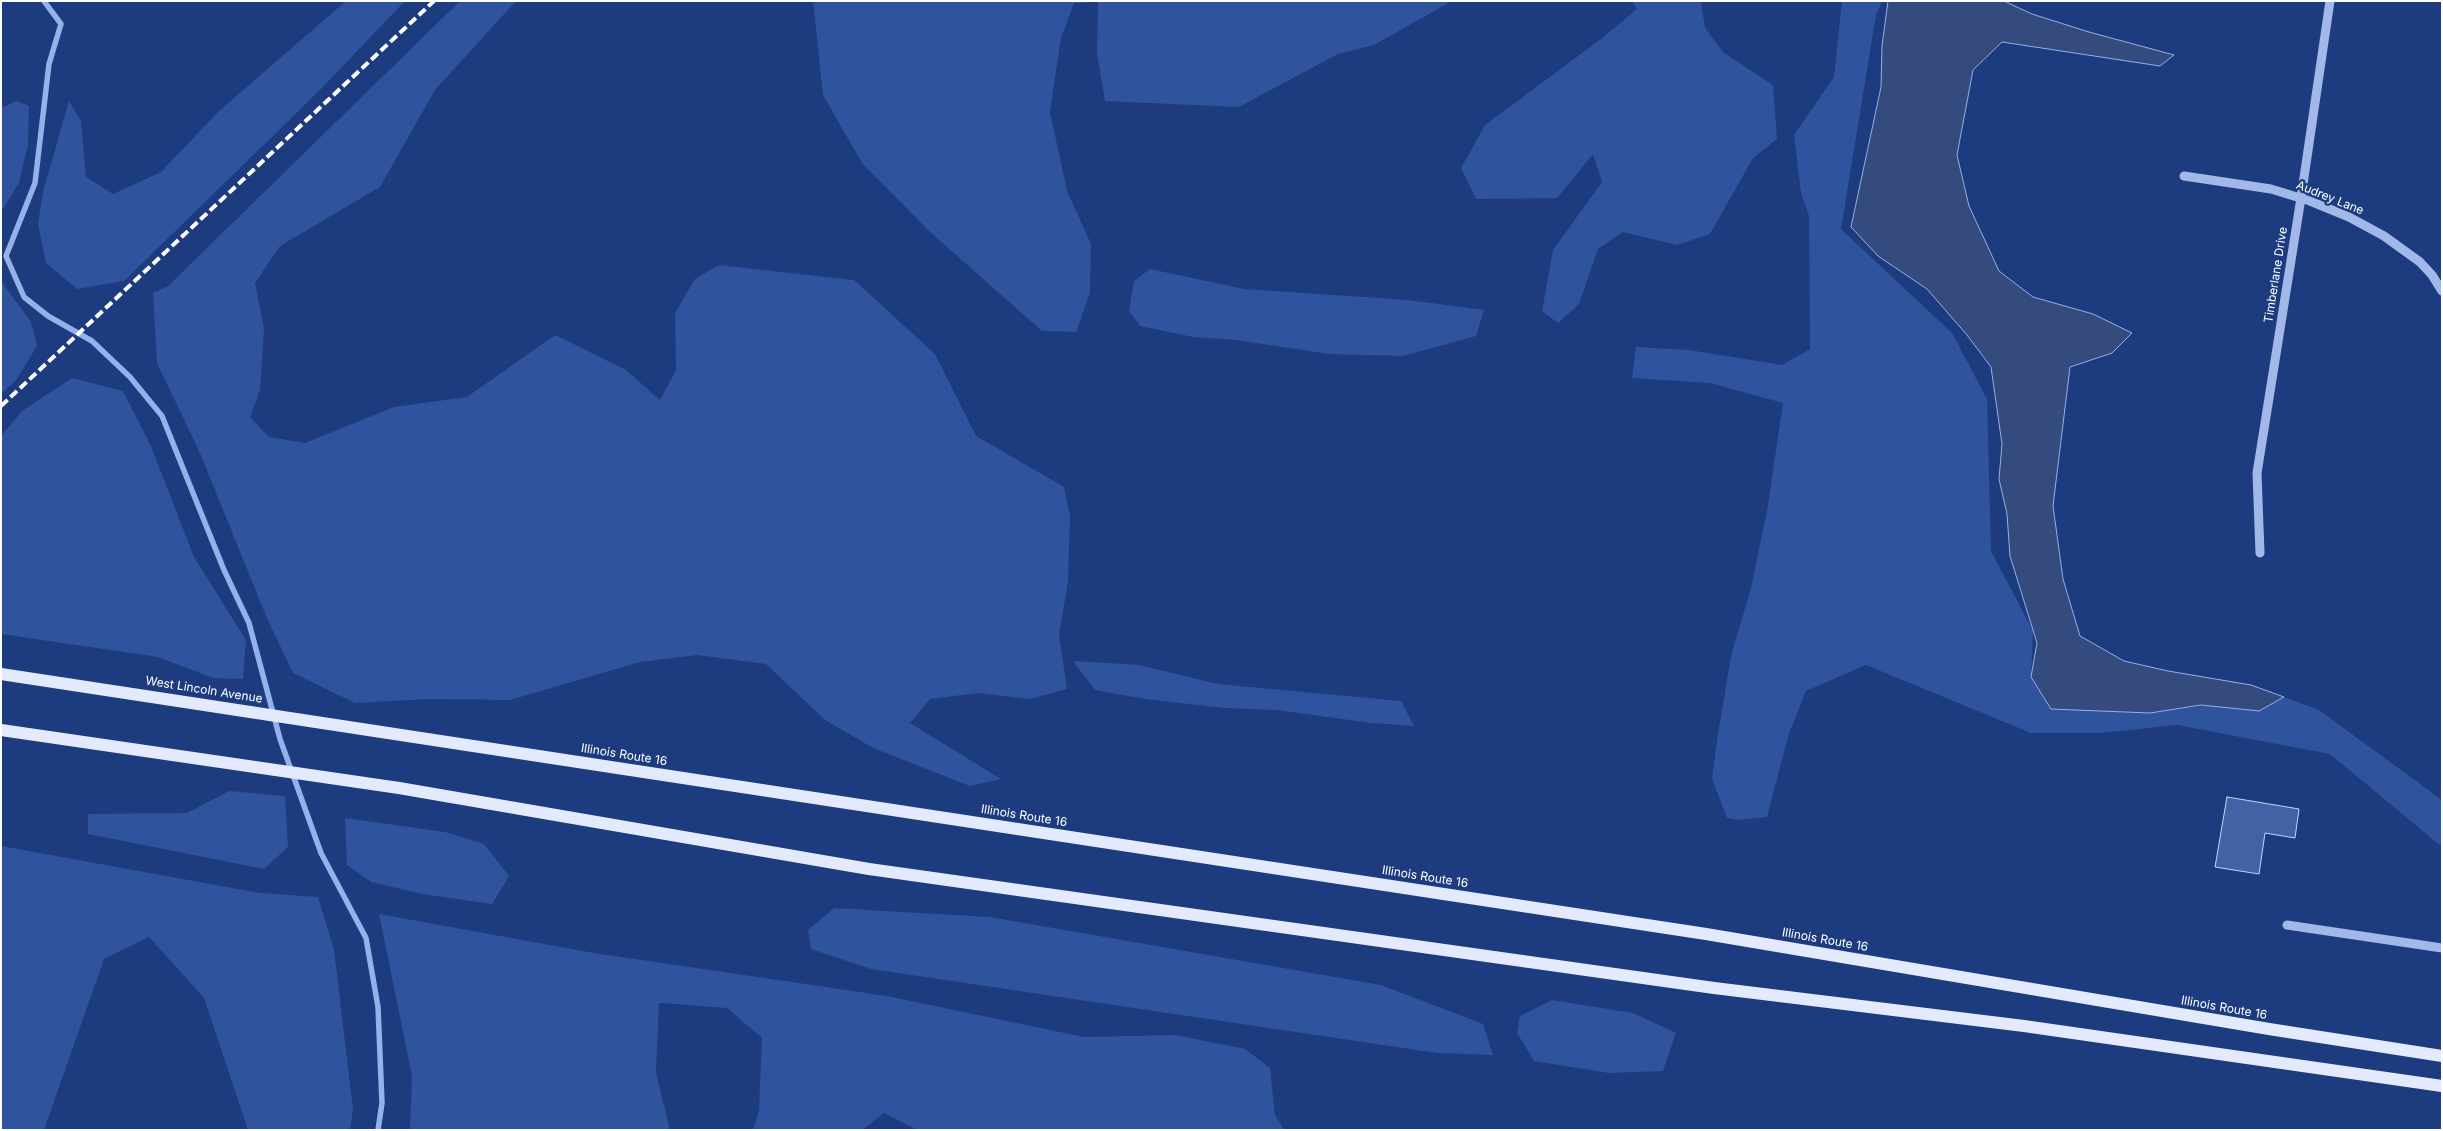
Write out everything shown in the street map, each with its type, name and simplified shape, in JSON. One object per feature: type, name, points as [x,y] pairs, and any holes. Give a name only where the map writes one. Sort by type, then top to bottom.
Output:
[{"type":"main road","name":"West Lincoln Avenue","points":[[1,674],[402,735]]},
{"type":"main road","points":[[1,730],[399,788],[869,869],[1714,988],[2024,1026],[2442,1086]]},
{"type":"main road","name":"Illinois Route 16","points":[[402,735],[1706,934],[2269,1029],[2442,1056]]},
{"type":"street","name":"Timberlane Drive","points":[[2260,553],[2257,473],[2330,1]]},
{"type":"street","name":"Audrey Lane","points":[[2184,176],[2232,181],[2271,189],[2301,198],[2349,217],[2384,236],[2420,262],[2432,274],[2442,291]]},
{"type":"street","points":[[2287,925],[2442,948]]},
{"type":"shaded area","points":[[346,1],[405,1],[319,91],[124,281],[77,289],[46,263],[38,224],[43,192],[69,101],[81,121],[86,177],[113,194],[161,172],[219,111]]},
{"type":"shaded area","points":[[460,1],[516,1],[435,90],[380,187],[280,246],[255,283],[264,329],[260,390],[250,417],[269,437],[305,443],[394,407],[467,397],[555,335],[626,370],[660,400],[676,370],[675,313],[695,279],[719,265],[854,280],[935,354],[976,436],[1064,487],[1070,516],[1068,582],[1059,635],[1067,689],[1030,699],[979,693],[930,699],[910,723],[1001,779],[970,786],[873,748],[825,720],[766,664],[697,655],[640,662],[510,700],[428,699],[355,703],[293,673],[266,616],[200,453],[157,363],[153,293],[168,286]]},
{"type":"shaded area","points":[[813,1],[1452,1],[1374,45],[1338,54],[1239,107],[1105,101],[1097,53],[1098,2],[1074,3],[1061,38],[1050,112],[1067,191],[1091,244],[1090,293],[1076,332],[1042,331],[930,232],[862,163],[823,95]]},
{"type":"shaded area","points":[[1632,1],[1701,1],[1705,28],[1724,53],[1773,85],[1777,139],[1753,158],[1710,234],[1677,245],[1623,232],[1598,249],[1579,304],[1558,323],[1542,311],[1553,250],[1602,182],[1593,154],[1557,198],[1476,199],[1461,168],[1485,125],[1601,39],[1637,9]]},
{"type":"shaded area","points":[[1842,1],[1882,1],[1876,15],[1841,229],[1952,333],[1987,399],[1991,551],[2033,631],[2031,677],[2051,708],[2150,713],[2207,705],[2259,711],[2284,697],[2319,710],[2442,800],[2442,847],[2330,754],[2177,725],[2101,733],[2031,733],[1866,665],[1806,691],[1789,733],[1767,817],[1738,820],[1727,818],[1712,779],[1717,740],[1731,656],[1751,588],[1767,511],[1783,403],[1710,383],[1632,378],[1636,347],[1689,350],[1782,365],[1810,349],[1809,216],[1801,193],[1794,135],[1834,77]]},
{"type":"shaded area","points":[[1888,1],[2004,1],[2032,14],[2174,55],[2160,66],[2002,42],[1973,70],[1957,155],[1969,206],[1999,271],[2033,297],[2093,314],[2132,333],[2112,353],[2070,367],[2053,506],[2063,579],[2080,636],[2124,661],[2168,671],[2251,685],[2284,697],[2259,711],[2201,705],[2150,713],[2051,709],[2031,677],[2037,643],[2010,556],[2007,514],[1999,479],[2002,444],[1991,367],[1967,335],[1927,289],[1878,256],[1851,227],[1881,87],[1882,46]]},
{"type":"shaded area","points":[[17,101],[29,106],[28,144],[19,183],[1,212],[1,108]]},
{"type":"shaded area","points":[[1150,269],[1244,289],[1408,300],[1484,310],[1476,336],[1403,356],[1329,354],[1236,340],[1193,337],[1140,326],[1129,311],[1134,281]]},
{"type":"shaded area","points":[[1,281],[31,322],[37,346],[17,379],[1,394]]},
{"type":"shaded area","points":[[72,378],[123,391],[151,446],[194,557],[246,640],[243,679],[213,678],[158,657],[1,634],[1,436],[22,411]]},
{"type":"shaded area","points":[[1073,661],[1139,665],[1218,684],[1401,701],[1414,726],[1371,723],[1277,710],[1225,708],[1145,699],[1095,690]]},
{"type":"shaded area","points":[[229,791],[285,796],[288,847],[264,869],[88,834],[88,814],[187,813]]},
{"type":"shaded area","points":[[345,818],[445,832],[484,844],[509,876],[492,904],[422,894],[371,882],[347,865]]},
{"type":"shaded area","points":[[1,846],[260,893],[318,897],[334,950],[353,1109],[350,1130],[248,1130],[204,998],[149,937],[104,959],[44,1130],[1,1130]]},
{"type":"shaded area","points":[[834,908],[990,917],[1381,985],[1483,1024],[1493,1055],[1437,1053],[871,969],[811,949],[808,930]]},
{"type":"shaded area","points":[[379,914],[594,953],[887,996],[1084,1037],[1175,1035],[1245,1049],[1270,1068],[1275,1115],[1284,1130],[917,1130],[884,1113],[862,1130],[753,1130],[759,1110],[762,1038],[727,1008],[659,1003],[656,1073],[670,1130],[410,1130],[412,1076]]},
{"type":"shaded area","points":[[1552,1000],[1633,1013],[1676,1033],[1663,1071],[1609,1073],[1534,1061],[1517,1033],[1520,1016]]},
{"type":"building","points":[[2227,797],[2299,809],[2295,838],[2265,833],[2259,874],[2215,867]]},
{"type":"waterway","points":[[44,1],[61,24],[49,64],[35,183],[6,256],[24,297],[48,316],[92,341],[130,377],[162,416],[224,570],[249,623],[280,739],[321,853],[366,938],[378,1007],[382,1103],[378,1130]]},
{"type":"railway","points":[[1,406],[434,1]]}]
